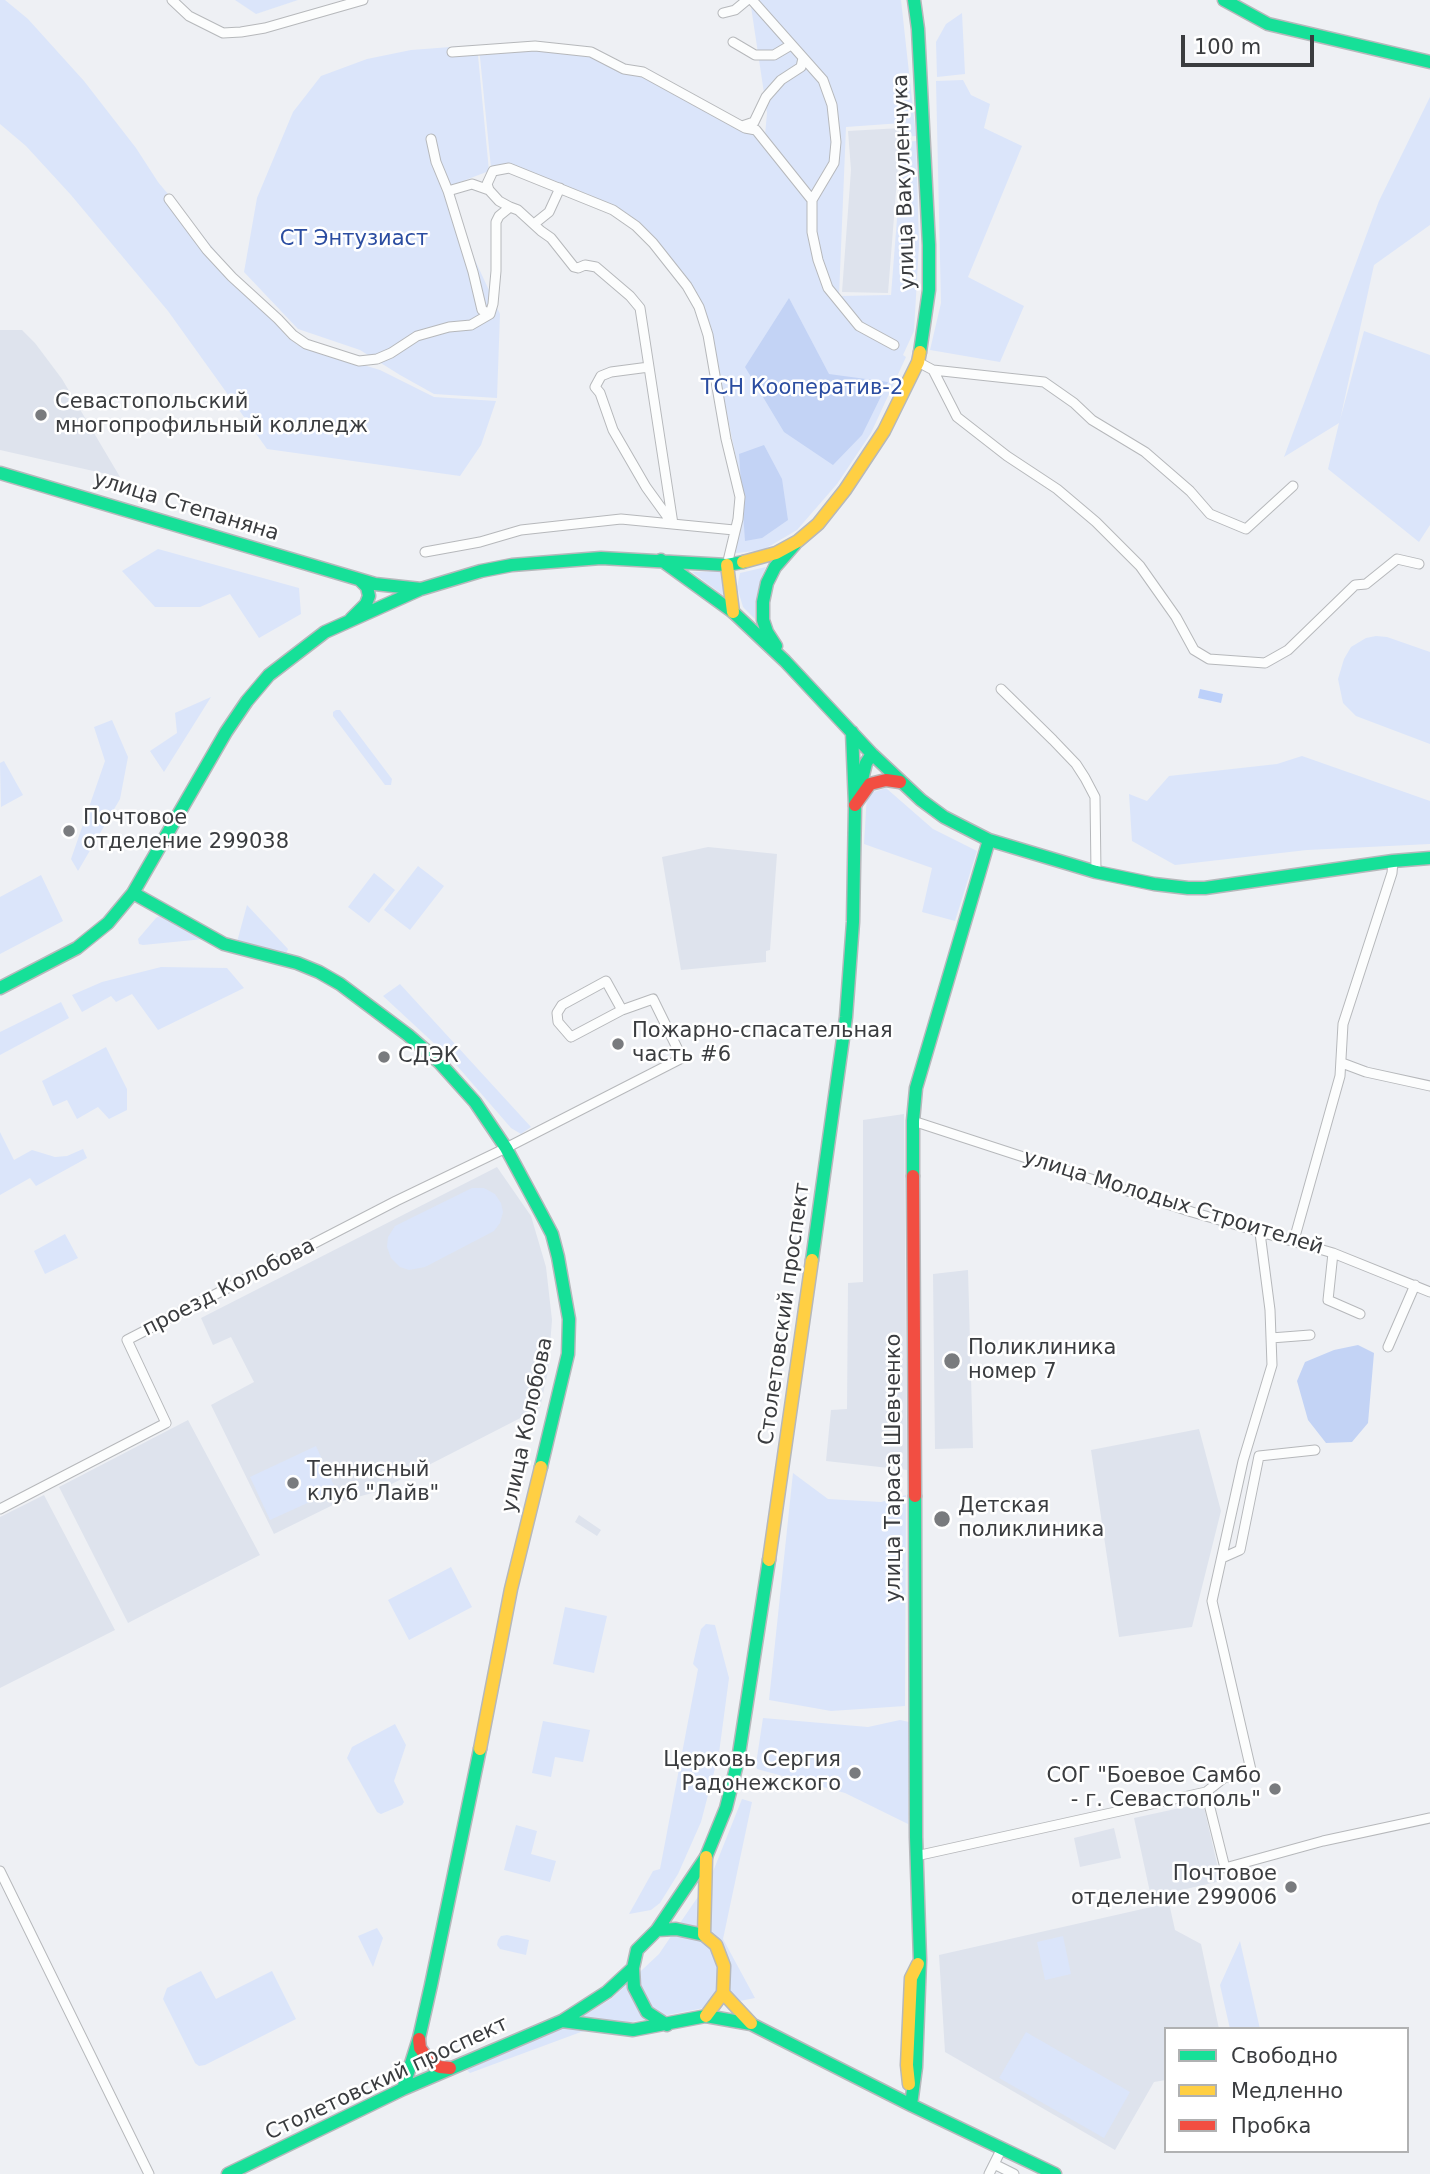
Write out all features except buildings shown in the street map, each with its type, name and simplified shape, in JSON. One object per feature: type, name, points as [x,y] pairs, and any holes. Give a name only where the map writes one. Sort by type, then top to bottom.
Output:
[{"type":"main road","name":"улица Вакуленчука","points":[[909,374],[918,362],[929,290],[922,84],[914,0]]},
{"type":"main road","points":[[1224,0],[1268,24],[1430,62]]},
{"type":"main road","points":[[785,661],[767,632],[763,620],[767,583],[775,567],[798,541],[818,524],[845,490],[884,431],[909,374],[929,290]]},
{"type":"main road","points":[[727,565],[783,543],[814,522],[844,485],[909,374]]},
{"type":"main road","name":"улица Степаняна","points":[[0,473],[374,584],[421,589]]},
{"type":"main road","points":[[0,988],[84,943],[108,923],[133,893],[226,732],[247,701],[269,675],[325,632],[421,589],[481,570],[601,558],[727,565],[759,559],[798,541]]},
{"type":"main road","points":[[661,560],[733,612],[785,661],[872,754],[920,800],[944,817],[989,840],[1096,872],[1154,884],[1205,888],[1430,858]]},
{"type":"main road","points":[[727,565],[733,612]]},
{"type":"main road","points":[[349,620],[366,604],[369,596],[367,587],[360,580]]},
{"type":"main road","points":[[374,584],[386,593],[391,602]]},
{"type":"main road","name":"Столетовский проспект","points":[[228,2174],[403,2089],[562,2021],[607,1992],[633,1968],[637,1950],[657,1930],[706,1857],[726,1808],[738,1760],[784,1460],[846,1017],[853,922],[855,806],[852,732]]},
{"type":"main road","points":[[855,806],[866,763],[872,754]]},
{"type":"main road","points":[[855,806],[870,784],[886,780],[900,782]]},
{"type":"main road","name":"улица Тараса Шевченко","points":[[911,2105],[916,2067],[920,1960],[916,1856],[913,1121],[916,1088],[989,840]]},
{"type":"main road","name":"улица Колобова","points":[[133,893],[224,944],[297,963],[340,984],[439,1062],[475,1102],[506,1148],[552,1234],[566,1296],[569,1319],[568,1354],[511,1589],[454,1879],[418,2038],[403,2089]]},
{"type":"main road","points":[[704,1935],[706,1857]]},
{"type":"main road","points":[[657,1930],[676,1929],[704,1935],[716,1945],[724,1966],[723,1993],[706,2016]]},
{"type":"main road","points":[[633,1968],[634,1987],[647,2012],[667,2025]]},
{"type":"main road","points":[[723,1993],[751,2024]]},
{"type":"main road","points":[[562,2021],[633,2031],[706,2016],[751,2024],[1055,2174]]},
{"type":"main road","points":[[418,2038],[420,2048],[431,2063],[450,2068],[459,2065]]},
{"type":"street","points":[[172,0],[189,16],[223,33],[241,33],[265,28],[363,0]]},
{"type":"street","points":[[723,13],[735,10],[747,0]]},
{"type":"street","points":[[752,0],[823,80],[832,105],[836,142],[834,163],[812,200],[812,232],[817,260],[828,288],[859,326],[894,345]]},
{"type":"street","points":[[733,42],[755,55],[774,55],[791,45]]},
{"type":"street","points":[[452,52],[534,46],[591,52],[624,69],[643,72],[742,126],[756,130],[812,200]]},
{"type":"street","points":[[742,126],[754,122],[766,97],[781,80],[801,67],[803,58]]},
{"type":"street","points":[[431,139],[436,162],[448,191],[473,272],[482,310],[489,314]]},
{"type":"street","points":[[673,524],[640,308],[596,267],[574,267],[551,238],[518,210],[499,201],[487,184],[493,172],[509,168],[613,210],[636,226],[687,286],[699,307],[708,335],[722,417],[740,497],[738,519],[727,565]]},
{"type":"street","points":[[448,191],[472,184],[489,190]]},
{"type":"street","points":[[534,224],[549,212],[560,188]]},
{"type":"street","points":[[169,199],[207,250],[293,335],[306,344],[359,360],[377,359],[417,335],[471,325],[489,314],[493,304],[496,271],[496,222],[503,211],[510,207]]},
{"type":"street","points":[[918,362],[933,370],[1044,382],[1074,403],[1092,420],[1144,452],[1190,491],[1210,514],[1246,529],[1293,486]]},
{"type":"street","points":[[649,367],[611,372],[601,376],[596,387],[614,430],[646,487],[673,524]]},
{"type":"street","points":[[933,370],[957,417],[1007,456],[1057,489],[1097,522],[1140,566],[1176,617],[1194,650],[1209,659],[1265,663],[1288,650],[1355,585],[1366,584],[1397,559],[1419,564]]},
{"type":"street","points":[[425,552],[480,542],[522,530],[621,519],[734,530]]},
{"type":"street","points":[[1001,689],[1076,764],[1085,778],[1094,797],[1096,872]]},
{"type":"street","points":[[1294,1240],[1342,1063],[1343,1024],[1392,873],[1393,861]]},
{"type":"street","points":[[506,1148],[682,1058],[653,999],[622,1010],[571,1038],[558,1022],[557,1013],[562,1005],[606,981],[622,1010]]},
{"type":"street","points":[[1342,1063],[1366,1072],[1430,1086]]},
{"type":"street","name":"улица Молодых Строителей","points":[[913,1121],[1260,1233],[1294,1240],[1430,1292]]},
{"type":"street","name":"проезд Колобова","points":[[0,1509],[166,1423],[127,1340],[396,1201],[506,1148]]},
{"type":"street","points":[[916,1856],[1206,1792],[1224,1778],[1251,1770],[1212,1601],[1243,1461],[1272,1365],[1270,1311],[1260,1233]]},
{"type":"street","points":[[1333,1253],[1328,1300],[1360,1314]]},
{"type":"street","points":[[1388,1347],[1415,1285]]},
{"type":"street","points":[[1271,1338],[1310,1335]]},
{"type":"street","points":[[1222,1558],[1240,1550],[1259,1457],[1315,1450]]},
{"type":"street","points":[[1206,1792],[1225,1868],[1323,1841],[1430,1818]]},
{"type":"street","points":[[0,1871],[149,2174]]},
{"type":"street","points":[[989,2174],[1002,2148]]},
{"type":"street","points":[[994,2164],[1014,2174]]},
{"type":"shaded area","points":[[901,128],[888,293],[842,292],[851,170],[848,131]]},
{"type":"shaded area","name":"Севастопольский многопрофильный колледж","points":[[0,330],[22,330],[35,343],[62,379],[120,477],[0,450]]},
{"type":"shaded area","points":[[1200,689],[1223,694],[1221,703],[1198,698]]},
{"type":"shaded area","points":[[708,847],[777,854],[770,950],[766,951],[766,962],[681,970],[662,857]]},
{"type":"shaded area","points":[[904,1114],[907,1470],[826,1461],[831,1410],[847,1409],[848,1283],[863,1282],[863,1120]]},
{"type":"shaded area","points":[[497,1167],[531,1216],[546,1267],[552,1320],[548,1371],[540,1408],[376,1492],[339,1502],[274,1534],[211,1405],[254,1382],[231,1337],[213,1345],[201,1318]]},
{"type":"shaded area","name":"Поликлиника номер 7","points":[[968,1270],[973,1448],[935,1449],[933,1274]]},
{"type":"shaded area","points":[[188,1420],[260,1555],[128,1623],[59,1487]]},
{"type":"shaded area","points":[[1199,1429],[1221,1511],[1192,1627],[1119,1637],[1091,1450]]},
{"type":"shaded area","points":[[44,1495],[115,1630],[0,1688],[0,1517]]},
{"type":"shaded area","points":[[579,1515],[601,1530],[597,1536],[575,1522]]},
{"type":"shaded area","points":[[1203,1803],[1221,1881],[1151,1897],[1134,1818]]},
{"type":"shaded area","points":[[1114,1828],[1121,1858],[1080,1867],[1074,1838]]},
{"type":"shaded area","points":[[1169,1903],[1175,1930],[1201,1944],[1219,2027],[1164,2027],[1164,2080],[1154,2082],[1115,2150],[945,2052],[939,1955]]},
{"type":"green space","points":[[0,0],[5,0],[28,19],[84,81],[136,148],[158,182],[288,338],[298,345],[380,370],[434,397],[496,401],[481,445],[460,476],[267,449],[168,311],[71,195],[26,146],[0,124]]},
{"type":"green space","points":[[235,0],[298,0],[256,14]]},
{"type":"green space","name":"ТСН Кооператив-2","points":[[750,0],[901,0],[916,136],[903,137],[902,123],[846,127],[839,296],[891,295],[903,142],[916,141],[919,245],[914,331],[903,355],[906,357],[871,433],[837,484],[797,530],[763,550],[737,553],[733,552],[746,507],[711,336],[690,286],[617,208],[510,165],[491,168],[479,47],[537,49],[592,57],[622,73],[640,75],[753,134],[764,146],[767,113]]},
{"type":"green space","points":[[962,13],[965,74],[937,77],[936,42],[946,24]]},
{"type":"green space","name":"СТ Энтузиаст","points":[[477,45],[489,171],[442,189],[500,314],[497,398],[434,394],[360,350],[298,329],[244,272],[257,198],[293,112],[321,76],[367,59],[411,50]]},
{"type":"green space","points":[[963,80],[971,95],[990,104],[984,128],[1022,146],[968,277],[1024,306],[1000,362],[930,350],[941,303],[936,81]]},
{"type":"green space","points":[[1430,97],[1430,225],[1374,265],[1340,420],[1364,331],[1430,355],[1430,525],[1419,542],[1328,469],[1339,423],[1284,457],[1379,201]]},
{"type":"green space","points":[[789,298],[829,374],[888,382],[862,435],[833,465],[784,432],[745,367]]},
{"type":"green space","points":[[764,445],[782,479],[788,520],[762,538],[745,541],[739,454]]},
{"type":"green space","points":[[158,549],[299,588],[301,614],[259,638],[230,594],[200,607],[155,607],[122,571]]},
{"type":"green space","points":[[766,567],[755,603],[755,619],[743,607],[737,587],[740,573]]},
{"type":"green space","points":[[723,571],[724,596],[692,572]]},
{"type":"green space","points":[[1387,637],[1430,652],[1430,744],[1356,716],[1343,703],[1338,679],[1344,659],[1351,647],[1366,638]]},
{"type":"green space","points":[[211,697],[164,772],[150,751],[177,733],[175,713]]},
{"type":"green space","points":[[336,710],[340,710],[392,779],[391,785],[385,785],[333,716]]},
{"type":"green space","points":[[112,720],[128,757],[120,799],[78,871],[71,859],[105,761],[94,727]]},
{"type":"green space","points":[[1302,756],[1430,801],[1430,844],[1307,850],[1175,865],[1132,841],[1129,794],[1147,801],[1169,776],[1277,764]]},
{"type":"green space","points":[[4,761],[23,795],[1,807],[0,763]]},
{"type":"green space","points":[[886,788],[933,829],[977,851],[955,921],[922,912],[932,868],[864,844],[867,794]]},
{"type":"green space","points":[[418,866],[444,886],[410,930],[384,910]]},
{"type":"green space","points":[[374,873],[395,890],[369,923],[348,907]]},
{"type":"green space","points":[[41,875],[63,921],[0,954],[0,897]]},
{"type":"green space","points":[[247,905],[288,949],[285,956],[237,942]]},
{"type":"green space","points":[[161,915],[204,939],[139,944],[138,939]]},
{"type":"green space","points":[[161,967],[227,968],[244,988],[158,1030],[132,994],[116,1002],[111,996],[82,1012],[72,995],[102,982]]},
{"type":"green space","points":[[400,984],[531,1127],[521,1134],[511,1128],[452,1060],[383,996]]},
{"type":"green space","points":[[61,1002],[69,1018],[0,1055],[0,1032]]},
{"type":"green space","points":[[106,1047],[127,1089],[127,1110],[109,1119],[98,1107],[77,1119],[67,1100],[53,1106],[42,1081]]},
{"type":"green space","points":[[0,1132],[14,1160],[32,1150],[55,1157],[67,1156],[83,1149],[87,1158],[36,1186],[30,1178],[0,1195]]},
{"type":"green space","points":[[472,1188],[484,1188],[495,1194],[501,1203],[503,1212],[494,1231],[425,1267],[409,1270],[400,1267],[391,1258],[387,1247],[388,1237],[395,1226]]},
{"type":"green space","points":[[65,1234],[78,1258],[45,1274],[34,1251]]},
{"type":"green space","points":[[1358,1345],[1374,1353],[1368,1423],[1352,1442],[1326,1443],[1308,1420],[1297,1381],[1305,1362],[1334,1350]]},
{"type":"green space","name":"Теннисный клуб \"Лайв\"","points":[[316,1446],[336,1490],[270,1520],[250,1477]]},
{"type":"green space","points":[[793,1473],[828,1499],[881,1502],[906,1495],[905,1706],[831,1711],[769,1700]]},
{"type":"green space","points":[[451,1567],[472,1607],[409,1640],[388,1600]]},
{"type":"green space","points":[[565,1607],[607,1616],[594,1673],[553,1664]]},
{"type":"green space","points":[[706,1624],[715,1625],[729,1678],[719,1753],[701,1822],[678,1874],[660,1903],[651,1910],[629,1914],[653,1871],[660,1869],[698,1669],[693,1664],[701,1629]]},
{"type":"green space","points":[[763,1718],[868,1727],[900,1720],[909,1722],[908,1824],[845,1793],[757,1769]]},
{"type":"green space","points":[[543,1721],[590,1730],[583,1762],[555,1757],[551,1777],[532,1773]]},
{"type":"green space","points":[[395,1724],[406,1745],[394,1781],[404,1802],[381,1814],[377,1812],[347,1758],[352,1747]]},
{"type":"green space","points":[[742,1799],[752,1802],[723,1939],[755,1998],[581,2032],[470,2073],[467,2070],[571,2023],[611,1999],[659,1954],[710,1879]]},
{"type":"green space","points":[[516,1825],[537,1831],[531,1854],[556,1861],[550,1882],[504,1870]]},
{"type":"green space","points":[[377,1928],[383,1938],[373,1967],[358,1936]]},
{"type":"green space","points":[[507,1935],[529,1940],[526,1955],[500,1949],[498,1940]]},
{"type":"green space","points":[[1063,1936],[1071,1974],[1045,1980],[1037,1942]]},
{"type":"green space","points":[[1240,1941],[1260,2027],[1230,2027],[1220,1985]]},
{"type":"green space","points":[[201,1971],[216,1999],[272,1971],[296,2019],[199,2066],[195,2063],[163,1999],[167,1988]]},
{"type":"green space","points":[[1026,2032],[1130,2092],[1104,2138],[999,2078]]},
{"type":"traffic: fast","points":[[914,0],[918,29],[929,245],[929,290],[920,352]]},
{"type":"traffic: fast","points":[[1224,0],[1268,24],[1430,62]]},
{"type":"traffic: fast","points":[[0,473],[375,584],[421,589]]},
{"type":"traffic: fast","points":[[776,646],[763,620],[763,602],[767,583],[775,567],[795,544]]},
{"type":"traffic: fast","points":[[0,988],[77,948],[108,923],[133,893],[226,732],[247,701],[269,675],[325,632],[421,589],[481,571],[512,565],[601,558],[727,565],[743,562]]},
{"type":"traffic: fast","points":[[661,560],[733,612],[785,661],[872,754],[921,800],[944,817],[989,840],[1096,872],[1188,888],[1430,858]]},
{"type":"traffic: fast","points":[[351,619],[366,604],[369,596],[367,587],[360,580]]},
{"type":"traffic: fast","points":[[812,1260],[846,1017],[853,922],[855,805],[852,732]]},
{"type":"traffic: fast","points":[[860,788],[866,763],[872,754]]},
{"type":"traffic: fast","points":[[913,1176],[916,1088],[989,840]]},
{"type":"traffic: fast","points":[[133,893],[224,944],[297,963],[340,984],[439,1062],[475,1102],[506,1148],[542,1215],[552,1234],[558,1257],[569,1319],[568,1354],[541,1467]]},
{"type":"traffic: fast","points":[[911,2105],[916,2067],[920,1960],[916,1837],[915,1496]]},
{"type":"traffic: fast","points":[[667,2025],[647,2012],[634,1987],[633,1968],[637,1950],[657,1930],[706,1857],[726,1808],[738,1760],[769,1560]]},
{"type":"traffic: fast","points":[[403,2089],[419,2038],[480,1749]]},
{"type":"traffic: fast","points":[[657,1930],[676,1929],[704,1935]]},
{"type":"traffic: fast","points":[[228,2174],[403,2089],[562,2021],[607,1992],[633,1968]]},
{"type":"traffic: fast","points":[[562,2021],[633,2030],[706,2016],[751,2024],[1055,2174]]},
{"type":"traffic: slow","points":[[743,562],[776,553],[798,541],[818,524],[845,490],[884,431],[918,362],[920,352]]},
{"type":"traffic: slow","points":[[727,565],[733,612]]},
{"type":"traffic: slow","points":[[769,1560],[812,1260]]},
{"type":"traffic: slow","points":[[480,1749],[511,1589],[541,1467]]},
{"type":"traffic: slow","points":[[706,1857],[704,1935],[716,1945],[724,1966],[723,1993],[706,2016]]},
{"type":"traffic: slow","points":[[909,2084],[907,2065],[911,1978],[918,1964]]},
{"type":"traffic: slow","points":[[723,1993],[751,2023]]},
{"type":"traffic: jam","points":[[855,805],[870,784],[886,780],[900,782]]},
{"type":"traffic: jam","points":[[913,1176],[915,1496]]},
{"type":"traffic: jam","points":[[419,2039],[420,2048],[431,2063],[450,2068]]},
{"type":"place","name":"Севастопольский многопрофильный колледж","points":[[41,415]]},
{"type":"place","name":"Почтовое отделение 299038","points":[[69,831]]},
{"type":"place","name":"Пожарно-спасательная часть #6","points":[[618,1044]]},
{"type":"place","name":"СДЭК","points":[[384,1057]]},
{"type":"place","name":"Поликлиника номер 7","points":[[952,1361]]},
{"type":"place","name":"Теннисный клуб \"Лайв\"","points":[[293,1483]]},
{"type":"place","name":"Детская поликлиника","points":[[942,1519]]},
{"type":"place","name":"Церковь Сергия Радонежского","points":[[855,1773]]},
{"type":"place","name":"СОГ \"Боевое Самбо - г. Севастополь\"","points":[[1275,1789]]},
{"type":"place","name":"Почтовое отделение 299006","points":[[1291,1887]]}]
